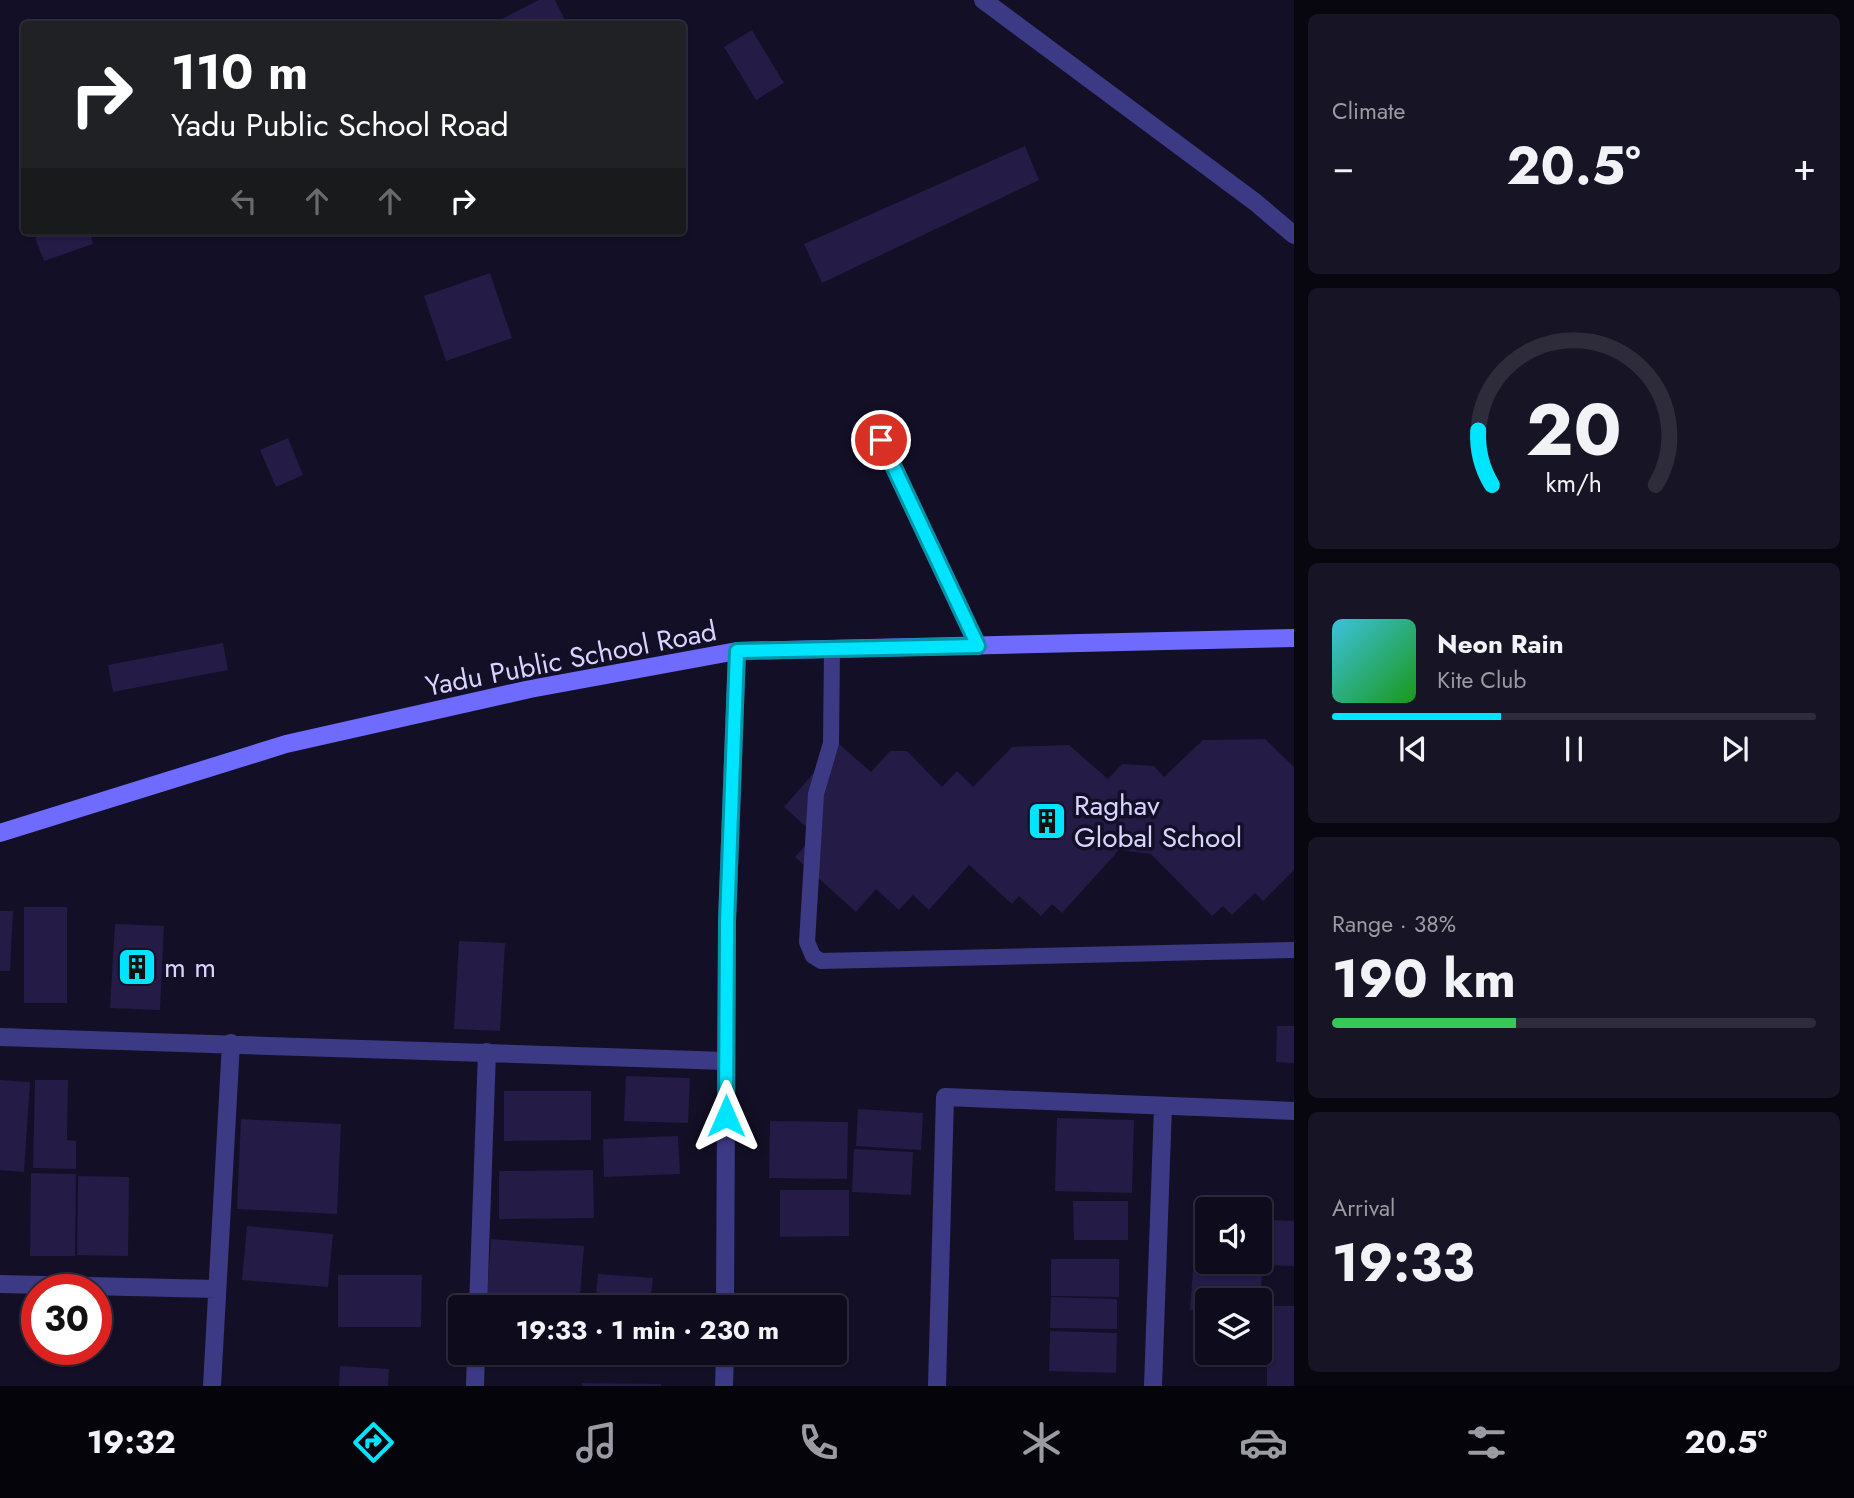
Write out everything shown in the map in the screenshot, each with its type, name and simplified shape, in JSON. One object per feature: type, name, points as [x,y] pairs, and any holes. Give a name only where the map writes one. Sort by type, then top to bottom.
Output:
[{"type":"street","points":[[983,0],[1255,202],[1294,235]]},
{"type":"street","points":[[881,440],[978,646]]},
{"type":"street","name":"Yadu Public School Road","points":[[0,833],[286,744],[530,689],[737,651],[1294,638]]},
{"type":"street","points":[[725,1295],[727,922],[737,651]]},
{"type":"street","points":[[0,1037],[726,1061]]},
{"type":"street","points":[[212,1386],[231,1043]]},
{"type":"street","points":[[478,1295],[487,1052]]},
{"type":"street","points":[[937,1386],[945,1097],[1294,1111]]},
{"type":"street","points":[[1153,1386],[1163,1106]]},
{"type":"street","points":[[0,1284],[217,1289]]},
{"type":"street","points":[[475,1386],[476,1365]]},
{"type":"street","points":[[724,1386],[725,1365]]},
{"type":"lane","points":[[832,649],[831,743],[816,794],[807,942],[813,956],[821,961],[1294,950]]},
{"type":"building","points":[[539,0],[555,0],[566,21],[498,21]]},
{"type":"building","points":[[752,30],[784,83],[756,100],[724,47]]},
{"type":"building","points":[[1025,146],[1039,180],[822,283],[804,244]]},
{"type":"building","points":[[44,235],[90,235],[93,244],[44,261],[35,238]]},
{"type":"building","points":[[490,273],[512,338],[446,361],[424,296]]},
{"type":"building","points":[[288,438],[303,475],[276,487],[260,450]]},
{"type":"building","points":[[223,643],[228,670],[113,692],[108,665]]},
{"type":"building","name":"Raghav Global School","points":[[1265,739],[1294,767],[1294,870],[1263,901],[1255,893],[1232,915],[1223,906],[1212,916],[1151,854],[1119,850],[1062,913],[1052,904],[1041,916],[1019,896],[1012,904],[969,865],[929,910],[913,895],[899,910],[876,889],[856,912],[795,857],[815,835],[784,807],[839,744],[871,772],[890,751],[907,751],[942,787],[957,771],[973,787],[1012,747],[1069,745],[1108,779],[1122,764],[1154,766],[1164,777],[1203,740]]},
{"type":"building","points":[[24,907],[67,907],[67,1003],[24,1003]]},
{"type":"building","points":[[0,911],[13,911],[10,971],[0,971]]},
{"type":"building","name":"m m","points":[[115,924],[164,926],[160,1010],[110,1008]]},
{"type":"building","points":[[459,941],[505,943],[500,1031],[454,1029]]},
{"type":"building","points":[[1277,1026],[1294,1026],[1294,1063],[1276,1062]]},
{"type":"building","points":[[626,1076],[690,1078],[688,1123],[624,1121]]},
{"type":"building","points":[[0,1080],[30,1082],[24,1172],[0,1170]]},
{"type":"building","points":[[35,1080],[68,1080],[67,1140],[76,1141],[76,1169],[33,1168]]},
{"type":"building","points":[[504,1091],[591,1091],[591,1140],[504,1141]]},
{"type":"building","points":[[858,1109],[923,1113],[921,1150],[856,1146]]},
{"type":"building","points":[[1057,1118],[1134,1120],[1132,1193],[1055,1191]]},
{"type":"building","points":[[241,1119],[341,1124],[337,1214],[237,1209]]},
{"type":"building","points":[[770,1121],[848,1122],[847,1179],[769,1178]]},
{"type":"building","points":[[678,1136],[680,1174],[604,1177],[603,1139]]},
{"type":"building","points":[[854,1149],[913,1152],[911,1195],[852,1192]]},
{"type":"building","points":[[593,1170],[594,1218],[499,1219],[499,1171]]},
{"type":"building","points":[[31,1173],[76,1174],[75,1256],[30,1256]]},
{"type":"building","points":[[78,1176],[129,1177],[128,1256],[77,1255]]},
{"type":"building","points":[[780,1190],[849,1190],[849,1236],[780,1237]]},
{"type":"building","points":[[1073,1201],[1128,1201],[1128,1240],[1074,1240]]},
{"type":"building","points":[[1272,1220],[1294,1221],[1294,1266],[1272,1265]]},
{"type":"building","points":[[247,1226],[333,1234],[328,1287],[242,1280]]},
{"type":"building","points":[[491,1239],[584,1246],[580,1295],[487,1295]]},
{"type":"building","points":[[1194,1256],[1195,1274],[1262,1274],[1261,1288],[1195,1288],[1195,1310],[1190,1310]]},
{"type":"building","points":[[1051,1259],[1119,1259],[1119,1297],[1051,1296]]},
{"type":"building","points":[[598,1274],[653,1278],[651,1295],[596,1295]]},
{"type":"building","points":[[338,1275],[422,1275],[421,1327],[338,1327]]},
{"type":"building","points":[[1051,1297],[1117,1299],[1117,1329],[1050,1328]]},
{"type":"building","points":[[1272,1306],[1294,1306],[1294,1386],[1267,1386],[1267,1365],[1272,1365]]},
{"type":"building","points":[[1050,1331],[1117,1333],[1116,1373],[1049,1371]]},
{"type":"building","points":[[340,1366],[389,1369],[388,1386],[339,1386]]},
{"type":"building","points":[[582,1383],[661,1384],[661,1386],[582,1386]]},
{"type":"place","name":"Raghav Global School","points":[[1047,821]]},
{"type":"place","name":"m m","points":[[137,967]]},
{"type":"route","points":[[726,1116],[727,922],[737,651],[978,646],[881,440]]}]
